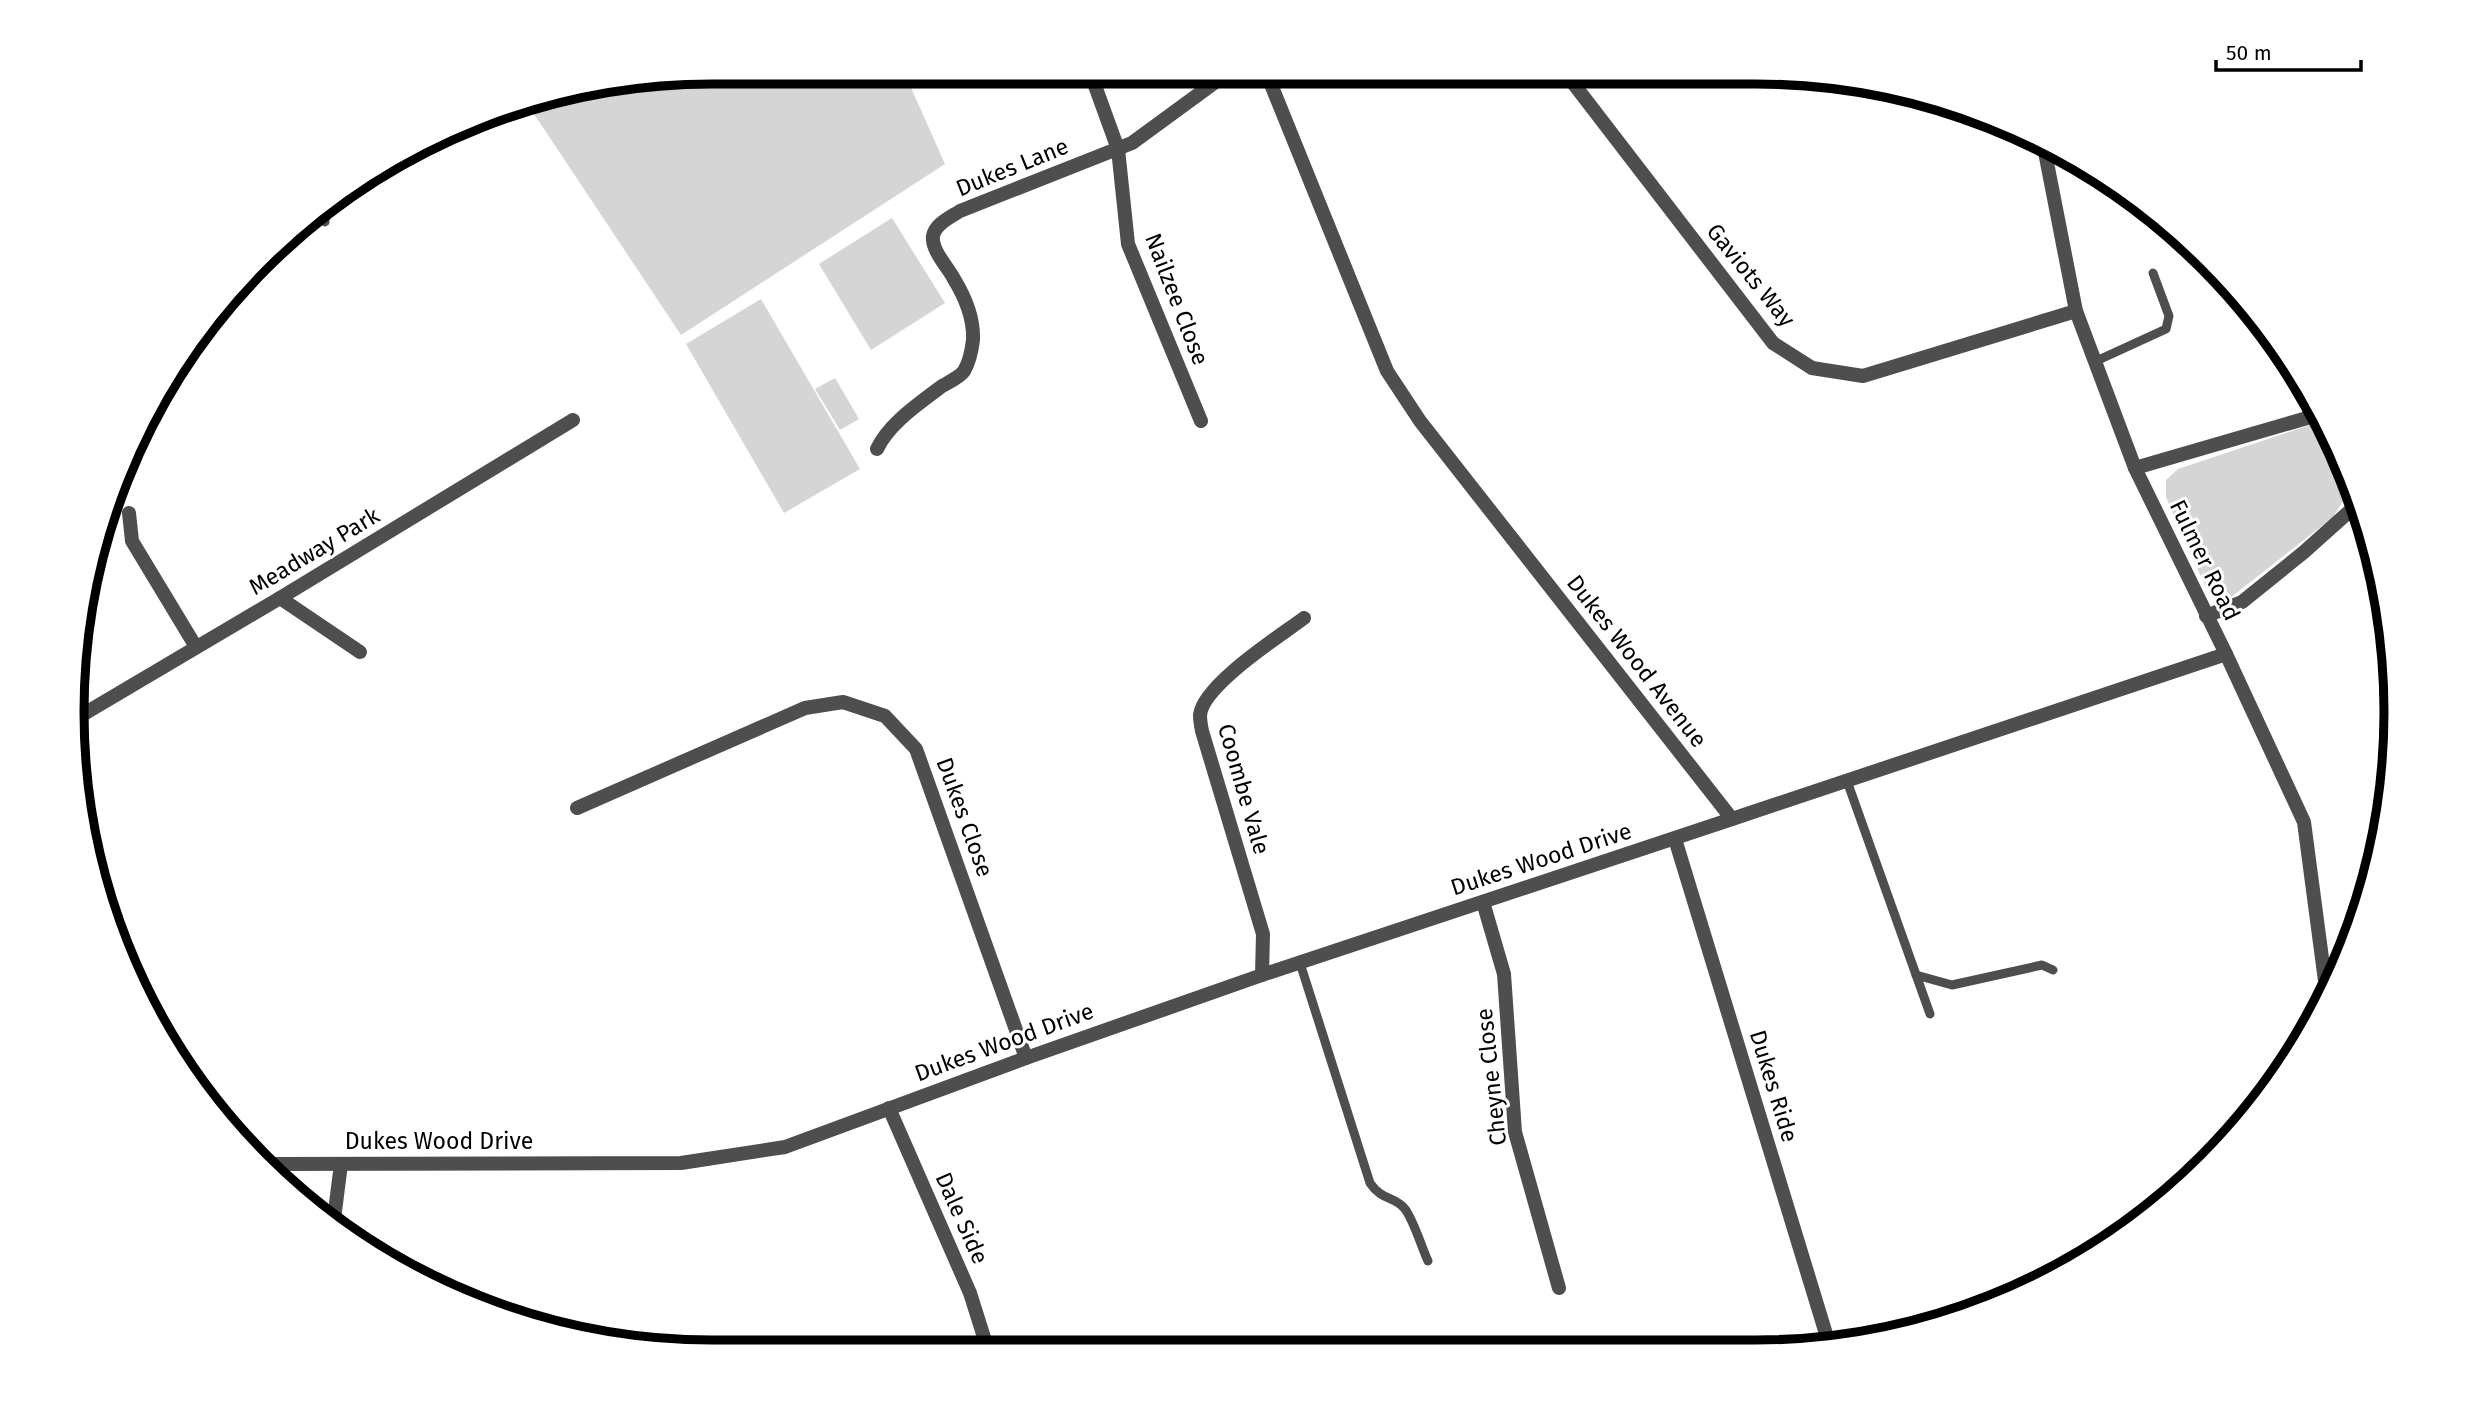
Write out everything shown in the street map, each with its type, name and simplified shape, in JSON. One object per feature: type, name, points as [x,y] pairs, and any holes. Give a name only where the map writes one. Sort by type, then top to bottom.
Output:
[{"type":"street","name":"Nailzee Close","points":[[1094,84],[1118,149],[1128,244],[1201,421]]},
{"type":"street","name":"Dukes Lane","points":[[877,449],[883,437],[893,427],[928,397],[964,372],[969,356],[973,327],[969,310],[955,280],[934,247],[936,228],[961,211],[1132,143],[1213,84]]},
{"type":"street","name":"Dukes Wood Avenue","points":[[1271,84],[1387,371],[1420,421],[1732,819]]},
{"type":"street","name":"Gaviots Way","points":[[1574,84],[1773,343],[1812,368],[1863,376],[2076,311]]},
{"type":"street","name":"Fulmer Road","points":[[2046,155],[2076,311],[2135,468],[2304,822],[2325,978]]},
{"type":"street","points":[[2135,468],[2310,417]]},
{"type":"street","name":"Meadway Park","points":[[84,714],[573,420]]},
{"type":"street","points":[[2206,616],[2242,602],[2351,511]]},
{"type":"street","points":[[129,513],[132,541],[196,647]]},
{"type":"street","points":[[280,598],[360,652]]},
{"type":"street","name":"Coombe Vale","points":[[1262,975],[1263,934],[1202,732],[1200,713],[1226,676],[1304,618]]},
{"type":"street","points":[[1732,819],[2226,654]]},
{"type":"street","name":"Dukes Close","points":[[577,808],[805,708],[843,702],[885,716],[916,749],[1026,1058]]},
{"type":"street","name":"Dukes Wood Drive","points":[[277,1164],[681,1163],[785,1147],[1262,975],[1732,819]]},
{"type":"street","name":"Dukes Ride","points":[[1675,839],[1827,1336]]},
{"type":"street","name":"Cheyne Close","points":[[1483,902],[1504,974],[1515,1132],[1559,1287]]},
{"type":"street","name":"Dale Side","points":[[888,1108],[970,1293],[985,1340]]},
{"type":"street","points":[[335,1213],[341,1164]]},
{"type":"lane","points":[[325,218],[325,222]]},
{"type":"lane","points":[[2094,362],[2166,329],[2169,316],[2153,273]]},
{"type":"lane","points":[[1847,781],[1930,1014]]},
{"type":"lane","points":[[1300,963],[1370,1183],[1378,1195],[1406,1210],[1428,1261]]},
{"type":"lane","points":[[1916,975],[1952,985],[2042,965],[2053,970]]},
{"type":"shaded area","points":[[909,84],[945,164],[681,335],[532,110],[589,96],[671,85]]},
{"type":"shaded area","points":[[892,218],[945,303],[871,350],[819,264]]},
{"type":"shaded area","points":[[761,299],[860,469],[784,513],[686,344]]},
{"type":"shaded area","points":[[835,378],[859,419],[840,430],[815,389]]},
{"type":"shaded area","points":[[2314,424],[2346,497],[2333,517],[2230,598],[2206,588],[2166,497],[2166,480],[2178,469]]}]
